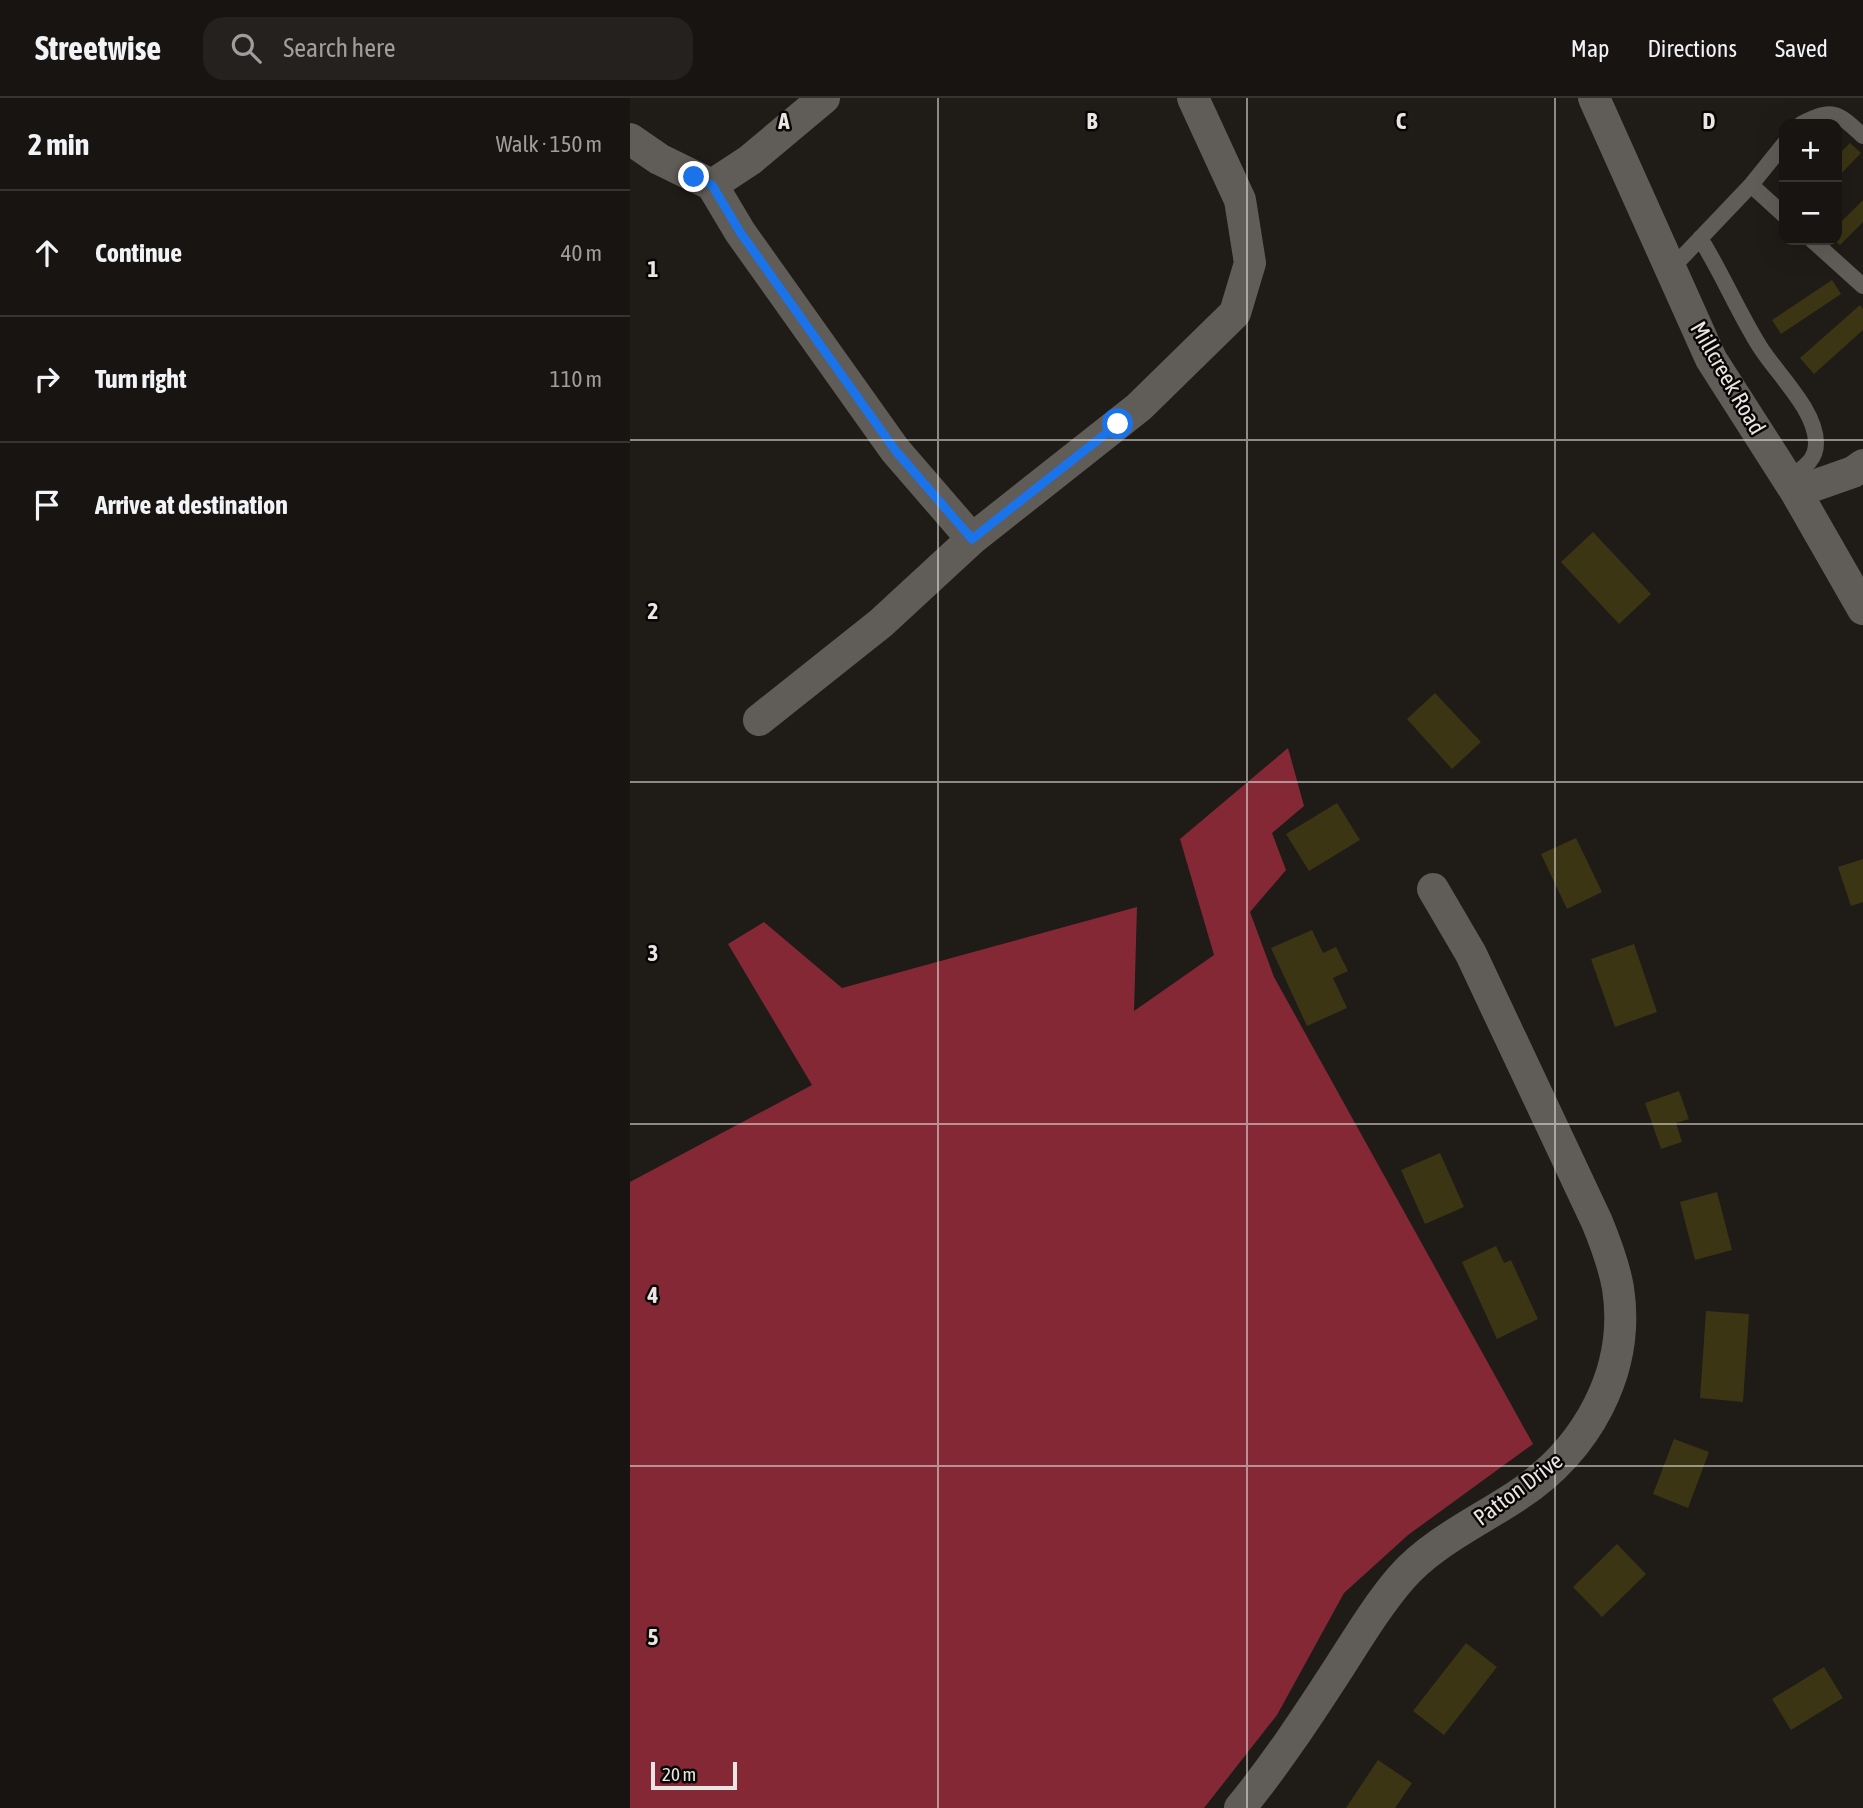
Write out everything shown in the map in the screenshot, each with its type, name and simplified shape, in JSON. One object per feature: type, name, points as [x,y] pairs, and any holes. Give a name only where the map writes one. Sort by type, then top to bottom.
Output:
[{"type":"street","points":[[712,185],[750,160],[824,98]]},
{"type":"street","points":[[759,720],[881,623],[972,539],[1139,407],[1235,313],[1250,263],[1240,200],[1193,98]]},
{"type":"street","name":"Millcreek Road","points":[[1594,98],[1711,359],[1792,486],[1863,610]]},
{"type":"street","points":[[630,139],[659,159],[712,185],[740,232],[895,450],[972,539]]},
{"type":"street","points":[[1792,486],[1853,472],[1863,465]]},
{"type":"street","name":"Patton Drive","points":[[1240,1808],[1303,1724],[1381,1601],[1404,1574],[1431,1551],[1521,1493],[1573,1448],[1592,1420],[1607,1389],[1616,1356],[1620,1322],[1618,1288],[1602,1233],[1471,954],[1433,889]]},
{"type":"lane","points":[[1811,119],[1829,113],[1841,116],[1863,136]]},
{"type":"lane","points":[[1671,269],[1751,185],[1779,150]]},
{"type":"lane","points":[[1751,185],[1779,210]]},
{"type":"lane","points":[[1700,238],[1759,346],[1802,404],[1815,434],[1816,447],[1811,461],[1792,486]]},
{"type":"lane","points":[[1817,245],[1863,286]]},
{"type":"shaded area","points":[[1288,748],[1304,806],[1272,833],[1286,870],[1250,912],[1274,977],[1533,1444],[1408,1535],[1344,1593],[1277,1715],[1204,1808],[630,1808],[630,1182],[812,1085],[728,944],[764,922],[842,988],[1137,907],[1134,1011],[1214,955],[1180,839]]},
{"type":"building","points":[[1850,143],[1861,153],[1842,173],[1842,151]]},
{"type":"building","points":[[1863,200],[1863,222],[1842,243],[1842,221]]},
{"type":"building","points":[[1832,280],[1841,294],[1781,334],[1772,320]]},
{"type":"building","points":[[1860,305],[1863,309],[1863,330],[1814,374],[1800,358]]},
{"type":"building","points":[[1593,532],[1651,594],[1619,624],[1561,562]]},
{"type":"building","points":[[1435,693],[1481,742],[1452,769],[1407,719]]},
{"type":"building","points":[[1337,803],[1360,840],[1309,871],[1286,834]]},
{"type":"building","points":[[1576,838],[1602,892],[1567,909],[1541,854]]},
{"type":"building","points":[[1863,859],[1863,902],[1851,906],[1838,867]]},
{"type":"building","points":[[1312,930],[1323,953],[1336,947],[1348,971],[1333,978],[1347,1008],[1307,1026],[1271,948]]},
{"type":"building","points":[[1634,944],[1657,1012],[1615,1027],[1591,959]]},
{"type":"building","points":[[1679,1091],[1689,1119],[1676,1123],[1682,1142],[1661,1149],[1645,1103]]},
{"type":"building","points":[[1440,1153],[1464,1207],[1425,1224],[1401,1170]]},
{"type":"building","points":[[1717,1192],[1732,1250],[1695,1260],[1680,1202]]},
{"type":"building","points":[[1496,1246],[1504,1263],[1511,1260],[1538,1319],[1497,1339],[1462,1262]]},
{"type":"building","points":[[1706,1311],[1749,1314],[1743,1402],[1700,1398]]},
{"type":"building","points":[[1674,1439],[1709,1452],[1688,1508],[1653,1494]]},
{"type":"building","points":[[1617,1544],[1646,1574],[1602,1617],[1573,1587]]},
{"type":"building","points":[[1466,1643],[1497,1667],[1444,1735],[1413,1711]]},
{"type":"building","points":[[1824,1667],[1843,1698],[1791,1730],[1772,1699]]},
{"type":"building","points":[[1378,1760],[1412,1783],[1395,1808],[1346,1808]]},
{"type":"route","points":[[694,177],[712,185],[740,232],[895,450],[972,539],[1118,424]]}]
